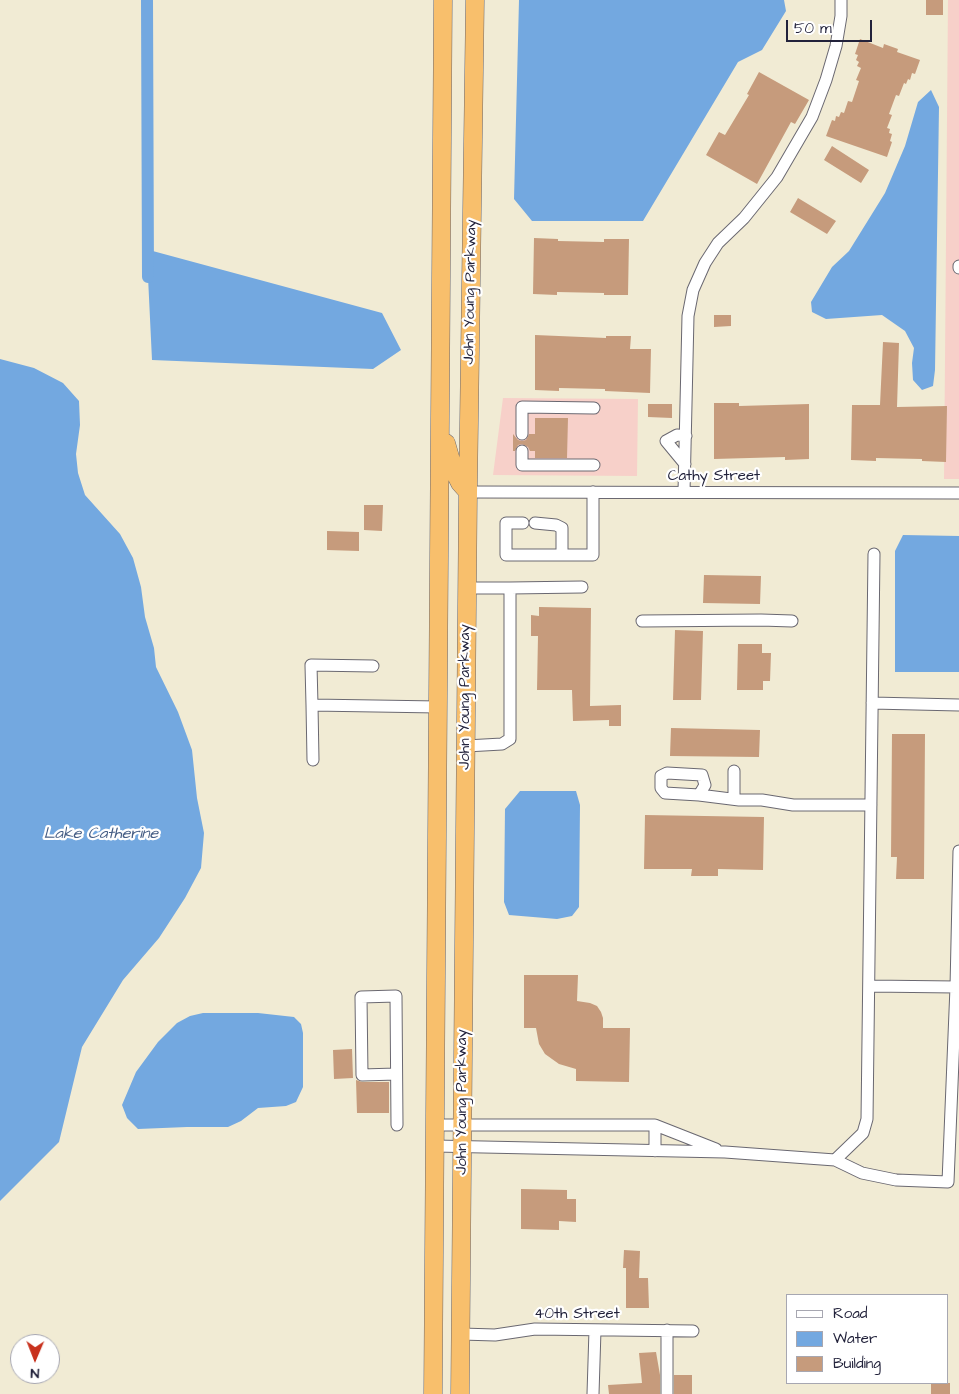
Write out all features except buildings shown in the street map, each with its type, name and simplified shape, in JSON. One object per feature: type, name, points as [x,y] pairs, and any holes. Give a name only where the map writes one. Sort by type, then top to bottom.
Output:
[{"type":"highway","name":"John Young Parkway","points":[[433,1394],[443,0]]},
{"type":"highway","name":"John Young Parkway","points":[[460,1394],[468,492],[475,0]]},
{"type":"highway","points":[[440,413],[446,446],[454,471],[460,483],[468,492]]},
{"type":"street","points":[[684,492],[688,316],[693,290],[705,263],[718,243],[744,218],[777,177],[812,117],[836,46],[841,16],[841,0]]},
{"type":"street","points":[[522,434],[522,407],[594,408]]},
{"type":"street","points":[[685,464],[666,441],[677,435],[686,436]]},
{"type":"street","points":[[522,451],[522,465],[594,465]]},
{"type":"street","name":"Cathy Street","points":[[468,492],[959,493]]},
{"type":"street","points":[[522,523],[506,523],[506,555],[593,556],[593,492]]},
{"type":"street","points":[[535,523],[556,524],[562,528],[562,555]]},
{"type":"street","points":[[835,1160],[863,1133],[867,1119],[874,554]]},
{"type":"street","points":[[467,588],[582,587]]},
{"type":"street","points":[[466,746],[502,744],[510,739],[510,588]]},
{"type":"street","points":[[642,621],[792,621]]},
{"type":"street","points":[[312,760],[311,665],[373,666]]},
{"type":"street","points":[[872,703],[959,705]]},
{"type":"street","points":[[312,705],[438,707]]},
{"type":"street","points":[[734,771],[734,799]]},
{"type":"street","points":[[699,795],[762,800],[792,805],[871,805]]},
{"type":"street","points":[[435,1146],[725,1152],[835,1160],[862,1172],[896,1180],[948,1182],[956,987],[959,851]]},
{"type":"street","points":[[869,986],[956,987]]},
{"type":"street","points":[[396,1074],[362,1075],[361,997],[396,996],[397,1125]]},
{"type":"street","points":[[435,1125],[655,1125],[725,1152]]},
{"type":"street","points":[[655,1125],[656,1151]]},
{"type":"street","name":"40th Street","points":[[461,1334],[495,1334],[535,1329],[693,1331]]},
{"type":"street","points":[[593,1394],[595,1330]]},
{"type":"street","points":[[667,1330],[667,1394]]},
{"type":"shaded area","points":[[948,0],[959,0],[959,479],[944,479]]},
{"type":"shaded area","points":[[503,398],[638,399],[637,476],[493,475]]},
{"type":"water","points":[[519,0],[784,0],[786,11],[762,50],[738,62],[643,221],[532,221],[514,199]]},
{"type":"water","points":[[931,90],[939,107],[935,370],[933,386],[922,390],[913,380],[912,363],[914,348],[905,331],[882,315],[826,319],[812,312],[811,302],[832,267],[849,251],[885,193],[905,146],[918,102]]},
{"type":"water","points":[[149,250],[382,313],[401,350],[373,369],[152,360],[148,277]]},
{"type":"water","name":"Lake Catherine","points":[[0,359],[34,368],[63,383],[79,401],[80,425],[76,454],[78,473],[85,495],[120,534],[133,558],[141,587],[145,617],[154,648],[156,667],[178,712],[192,750],[197,798],[204,833],[201,868],[185,898],[159,938],[123,980],[82,1047],[59,1142],[0,1201]]},
{"type":"water","points":[[903,535],[959,536],[959,672],[895,672],[895,551]]},
{"type":"water","points":[[520,791],[576,791],[580,805],[579,907],[572,916],[557,919],[509,915],[504,902],[505,809]]},
{"type":"water","points":[[203,1013],[258,1013],[294,1017],[301,1024],[303,1033],[303,1087],[296,1102],[286,1106],[258,1108],[241,1121],[228,1127],[138,1129],[127,1118],[122,1105],[136,1072],[158,1042],[177,1023],[190,1016]]},
{"type":"waterway","points":[[147,0],[148,277]]}]
